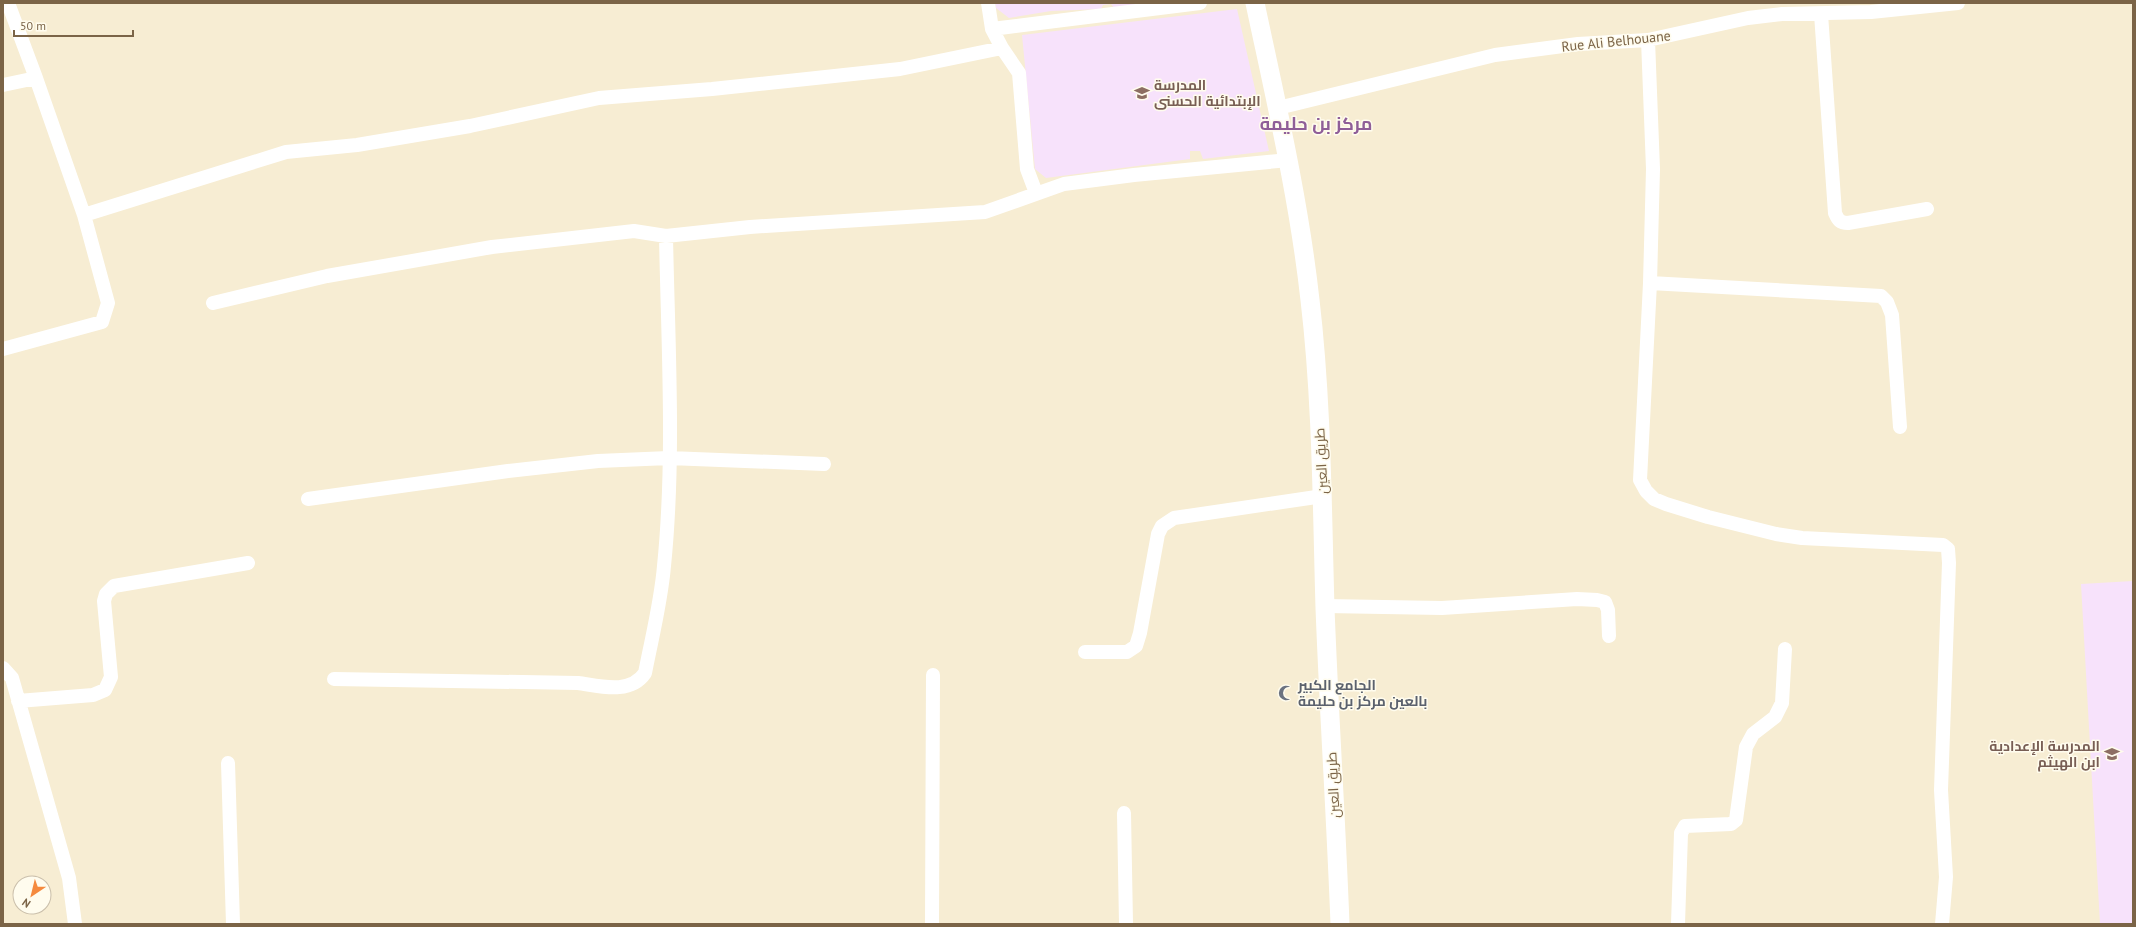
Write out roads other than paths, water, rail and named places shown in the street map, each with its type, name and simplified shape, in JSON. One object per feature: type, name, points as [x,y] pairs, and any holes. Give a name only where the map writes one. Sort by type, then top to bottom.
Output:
[{"type":"main road","name":"طريق العين","points":[[1255,3],[1289,160],[1303,239],[1311,303],[1323,496],[1325,606],[1340,924]]},
{"type":"street","points":[[3,349],[102,322],[108,303],[84,216],[8,3]]},
{"type":"street","points":[[988,3],[992,29],[1002,48],[1019,73],[1026,169],[1036,193]]},
{"type":"street","points":[[992,29],[1200,3]]},
{"type":"street","name":"Rue Ali Belhouane","points":[[1278,108],[1495,55],[1578,44],[1648,40],[1748,18],[1782,14],[1821,14],[1871,7],[1958,3]]},
{"type":"street","points":[[1821,14],[1835,213],[1838,220],[1848,224],[1927,209]]},
{"type":"street","points":[[1648,40],[1652,169],[1650,283],[1639,466],[1640,480],[1654,499],[1676,508],[1776,534],[1802,538],[1943,545],[1948,548],[1949,563],[1941,790],[1946,888],[1942,924]]},
{"type":"street","points":[[84,216],[286,152],[357,145],[470,126],[599,98],[712,89],[900,69],[1002,48]]},
{"type":"street","points":[[3,85],[36,78]]},
{"type":"street","points":[[213,303],[327,276],[492,247],[634,231],[666,236],[758,227],[985,212],[1018,202],[1036,193],[1064,184],[1134,175],[1289,160]]},
{"type":"street","points":[[334,680],[578,683],[616,688],[639,681],[645,673],[660,594],[667,535],[669,458],[666,236]]},
{"type":"street","points":[[1650,283],[1881,296],[1887,302],[1892,315],[1900,427]]},
{"type":"street","points":[[308,499],[508,471],[598,461],[669,458],[824,464]]},
{"type":"street","points":[[1085,652],[1127,652],[1136,646],[1140,633],[1158,534],[1162,526],[1167,521],[1174,518],[1323,496]]},
{"type":"street","points":[[18,701],[93,695],[105,690],[111,677],[104,601],[106,594],[114,586],[248,563]]},
{"type":"street","points":[[1325,606],[1442,608],[1577,599],[1597,600],[1605,602],[1608,610],[1609,636]]},
{"type":"street","points":[[1678,924],[1681,833],[1685,826],[1731,824],[1736,820],[1746,747],[1753,734],[1775,717],[1782,703],[1786,649]]},
{"type":"street","points":[[3,668],[12,678],[69,878],[75,924]]},
{"type":"street","points":[[932,924],[933,675]]},
{"type":"street","points":[[228,764],[233,924]]},
{"type":"street","points":[[1124,813],[1126,924]]},
{"type":"place","name":"المدرسة الإبتدائية الحسنى","points":[[1142,93]]},
{"type":"place","name":"الجامع الكبير بالعين مركز بن حليمة","points":[[1286,693]]},
{"type":"place","name":"المدرسة الإعدادية ابن الهيثم","points":[[2112,754]]},
{"type":"district","name":"مركز بن حليمة","points":[[1316,124]]}]
